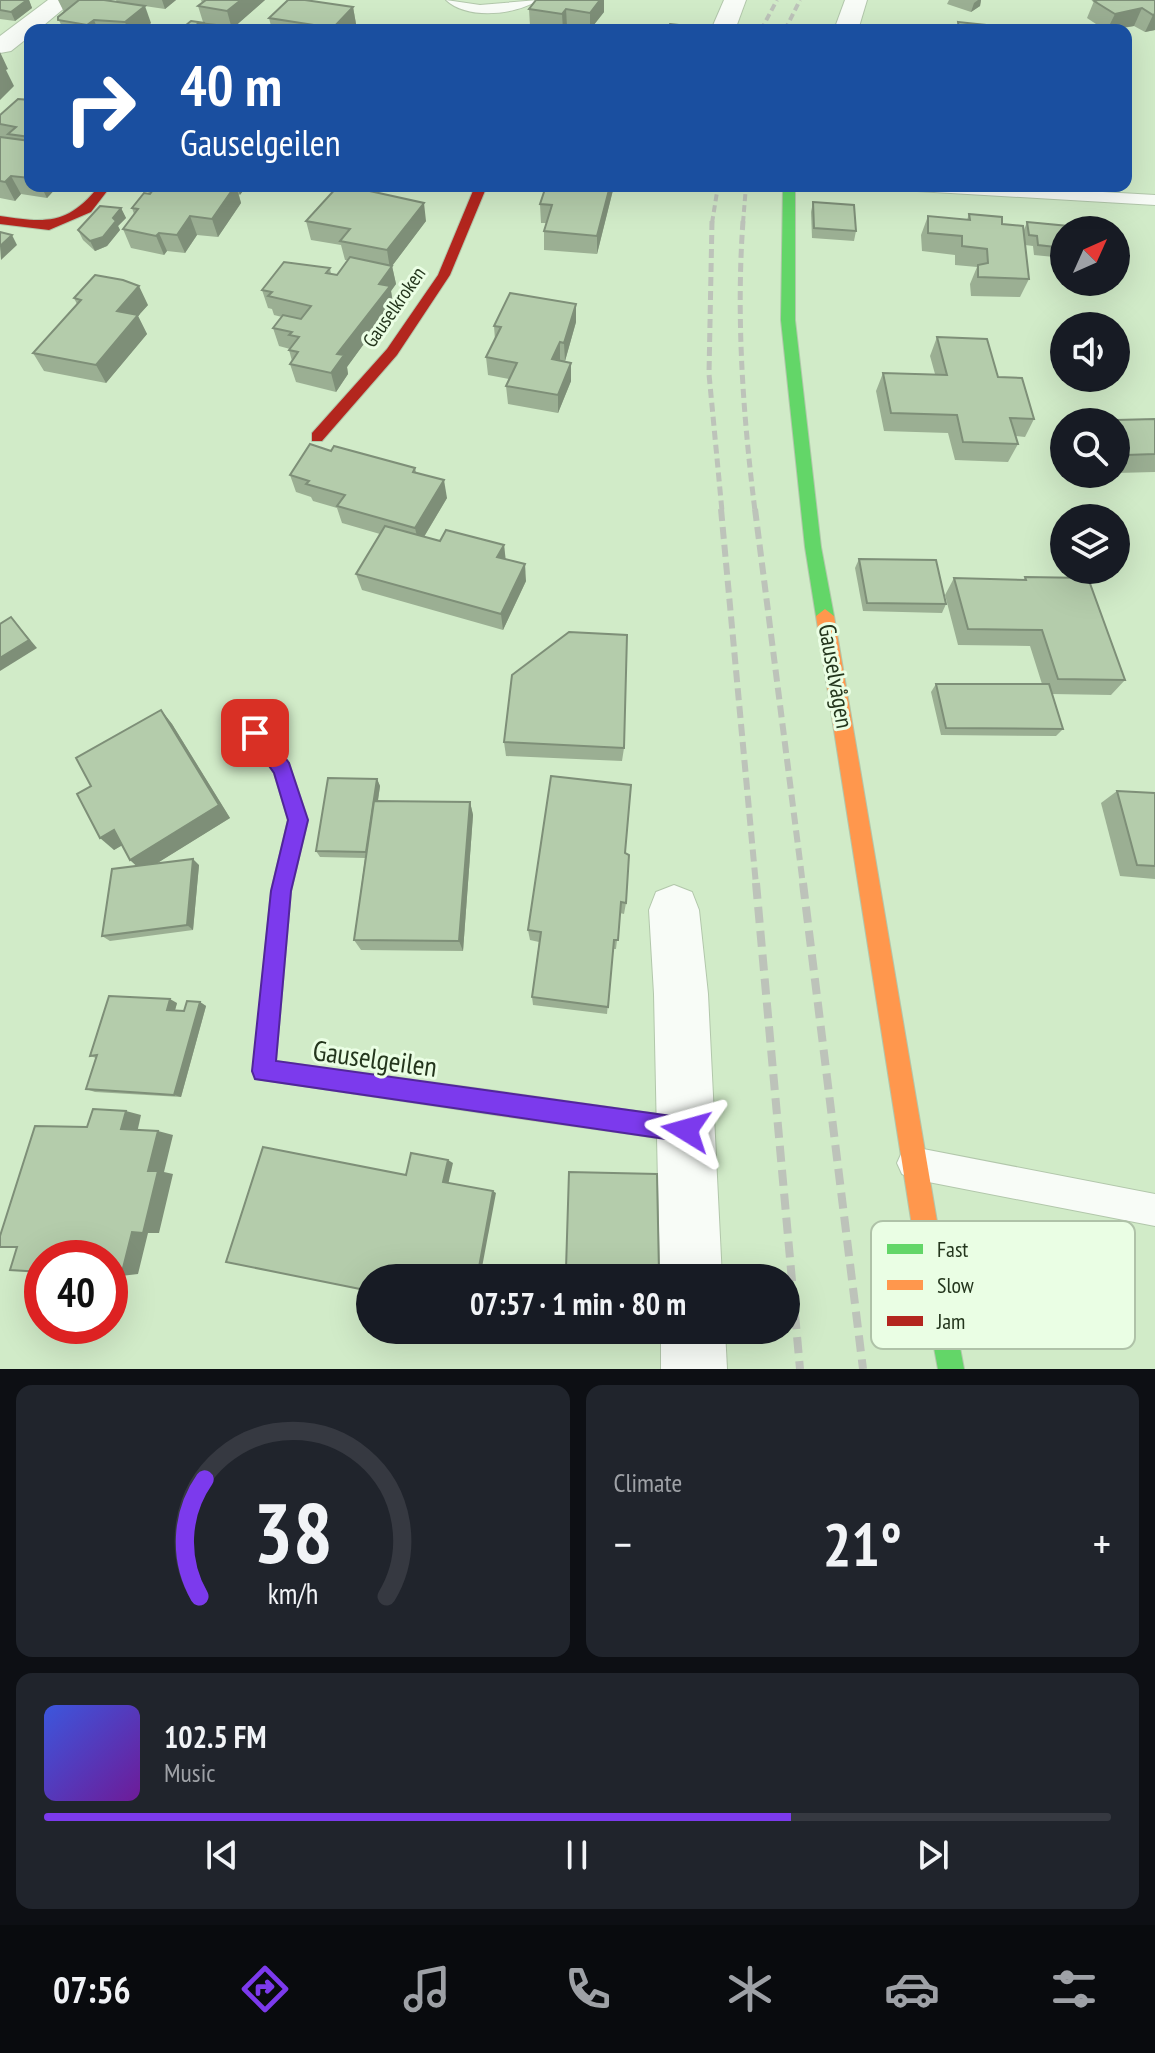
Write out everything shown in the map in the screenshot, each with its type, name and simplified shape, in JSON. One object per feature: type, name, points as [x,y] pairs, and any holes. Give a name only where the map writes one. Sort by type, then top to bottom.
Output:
[{"type":"street","points":[[31,24],[63,0]]},
{"type":"street","points":[[725,24],[735,0]]},
{"type":"street","points":[[848,24],[856,0]]},
{"type":"street","points":[[1,46],[24,29]]},
{"type":"street","points":[[1,46],[24,51]]},
{"type":"street","points":[[0,220],[45,227],[87,209],[100,192]]},
{"type":"street","name":"Gauselkroken","points":[[317,437],[392,352],[444,275],[479,192]]},
{"type":"street","name":"Gauselvågen","points":[[789,192],[788,320],[813,547],[924,1221]]},
{"type":"street","name":"Gauselgeilen","points":[[255,733],[282,769],[298,820],[281,891],[264,1071],[686,1130]]},
{"type":"street","points":[[674,910],[691,1264]]},
{"type":"street","points":[[693,1344],[694,1369]]},
{"type":"street","name":"Gauselvågen","points":[[947,1349],[951,1369]]},
{"type":"lane","points":[[452,0],[468,9],[480,9],[532,0]]},
{"type":"lane","points":[[1019,192],[1155,200]]},
{"type":"lane","points":[[913,1163],[1155,1210]]},
{"type":"building","points":[[0,0],[27,0],[11,12],[0,10]]},
{"type":"building","points":[[79,0],[145,6],[125,22],[94,20],[81,24],[58,20]]},
{"type":"building","points":[[206,0],[241,0],[227,11],[198,6]]},
{"type":"building","points":[[288,0],[353,7],[337,24],[307,24],[269,18]]},
{"type":"building","points":[[536,0],[600,0],[590,13],[566,9],[562,14],[529,9]]},
{"type":"building","points":[[1155,0],[1155,14],[1142,8],[1115,14],[1094,1]]},
{"type":"building","points":[[18,99],[24,100],[24,136],[8,134],[16,127],[0,124],[0,115]]},
{"type":"building","points":[[0,137],[24,140],[24,177],[11,176],[5,182],[0,181]]},
{"type":"building","points":[[231,192],[212,219],[190,216],[177,235],[159,233],[156,236],[123,229],[138,209],[132,208],[144,193]]},
{"type":"building","points":[[333,192],[374,192],[424,203],[387,250],[340,241],[350,229],[306,221]]},
{"type":"building","points":[[544,192],[608,192],[597,236],[544,231],[552,205],[540,204]]},
{"type":"building","points":[[813,202],[854,205],[856,231],[814,228]]},
{"type":"building","points":[[100,206],[121,208],[113,218],[116,221],[103,237],[90,241],[78,230]]},
{"type":"building","points":[[969,214],[1002,217],[1002,224],[1023,226],[1029,279],[978,277],[978,265],[988,263],[987,249],[962,246],[962,236],[928,233],[928,216],[970,220]]},
{"type":"building","points":[[1027,222],[1050,224],[1050,246],[1038,245],[1037,236],[1029,235]]},
{"type":"building","points":[[0,232],[12,235],[0,246]]},
{"type":"building","points":[[350,257],[392,266],[379,284],[390,286],[337,354],[344,355],[331,373],[290,364],[298,352],[289,350],[299,337],[289,335],[292,332],[273,328],[283,315],[301,319],[311,306],[268,296],[272,292],[262,290],[284,262],[330,268],[326,273],[337,275]]},
{"type":"building","points":[[95,275],[139,286],[117,311],[138,315],[96,365],[33,353],[81,300],[74,298]]},
{"type":"building","points":[[510,293],[576,304],[564,343],[560,342],[552,359],[571,363],[558,395],[506,386],[517,363],[486,357],[501,327],[494,326]]},
{"type":"building","points":[[937,337],[987,339],[998,377],[1022,378],[1034,419],[1010,418],[1018,444],[963,442],[957,415],[891,413],[883,373],[947,375]]},
{"type":"building","points":[[1155,419],[1155,454],[1130,455],[1130,420]]},
{"type":"building","points":[[310,444],[331,451],[334,446],[415,468],[413,472],[444,480],[415,528],[337,506],[345,495],[306,484],[309,481],[290,475]]},
{"type":"building","points":[[385,526],[440,541],[446,530],[504,545],[497,557],[525,564],[501,614],[356,574]]},
{"type":"building","points":[[859,559],[936,560],[946,604],[867,603]]},
{"type":"building","points":[[1025,577],[1050,577],[1050,584],[1090,584],[1125,680],[1058,679],[1042,630],[968,629],[954,578],[1026,580]]},
{"type":"building","points":[[11,617],[29,640],[0,658],[0,624]]},
{"type":"building","points":[[569,632],[627,635],[624,748],[504,742],[512,675]]},
{"type":"building","points":[[936,684],[1049,684],[1063,729],[946,728]]},
{"type":"building","points":[[161,710],[219,805],[130,860],[114,830],[100,838],[77,794],[91,786],[76,758]]},
{"type":"building","points":[[551,776],[631,785],[625,853],[629,855],[626,903],[621,902],[618,940],[614,940],[608,1007],[532,997],[541,932],[528,930]]},
{"type":"building","points":[[328,778],[377,779],[366,852],[316,851]]},
{"type":"building","points":[[1117,791],[1155,793],[1155,866],[1137,865]]},
{"type":"building","points":[[374,801],[470,802],[459,941],[354,940]]},
{"type":"building","points":[[193,859],[187,925],[102,936],[112,869]]},
{"type":"building","points":[[109,996],[170,999],[167,1010],[184,1011],[187,1001],[200,1002],[174,1095],[86,1089],[97,1055],[90,1056]]},
{"type":"building","points":[[93,1109],[126,1111],[121,1129],[158,1131],[148,1171],[158,1171],[143,1233],[132,1232],[128,1248],[128,1240],[24,1240],[24,1271],[10,1270],[17,1247],[0,1247],[0,1236],[35,1126],[87,1127]]},
{"type":"building","points":[[263,1147],[406,1175],[411,1153],[448,1160],[443,1182],[493,1191],[480,1264],[356,1264],[356,1288],[226,1262]]},
{"type":"building","points":[[569,1172],[657,1174],[659,1264],[566,1264]]},
{"type":"railway","points":[[764,24],[777,0]]},
{"type":"railway","points":[[788,24],[800,0]]},
{"type":"railway","points":[[712,223],[717,192]]},
{"type":"railway","points":[[743,223],[746,192]]},
{"type":"railway","points":[[712,221],[709,374],[722,511]]},
{"type":"railway","points":[[743,221],[740,294],[742,366],[755,511]]},
{"type":"railway","points":[[721,509],[756,885]]},
{"type":"railway","points":[[755,509],[803,885]]},
{"type":"railway","points":[[756,883],[800,1369]]},
{"type":"railway","points":[[803,883],[863,1369]]},
{"type":"traffic: fast","points":[[789,192],[788,320],[813,547],[825,616]]},
{"type":"traffic: fast","points":[[255,733],[282,769],[298,820],[281,891],[264,1071],[496,1103]]},
{"type":"traffic: fast","points":[[947,1349],[951,1369]]},
{"type":"traffic: slow","points":[[825,616],[924,1221]]},
{"type":"traffic: slow","points":[[496,1103],[686,1130]]},
{"type":"traffic: jam","points":[[0,220],[45,227],[87,209],[100,192]]},
{"type":"traffic: jam","points":[[317,437],[392,352],[444,275],[479,192]]},
{"type":"route","points":[[255,733],[282,769],[298,820],[281,891],[264,1071],[686,1130]]}]
